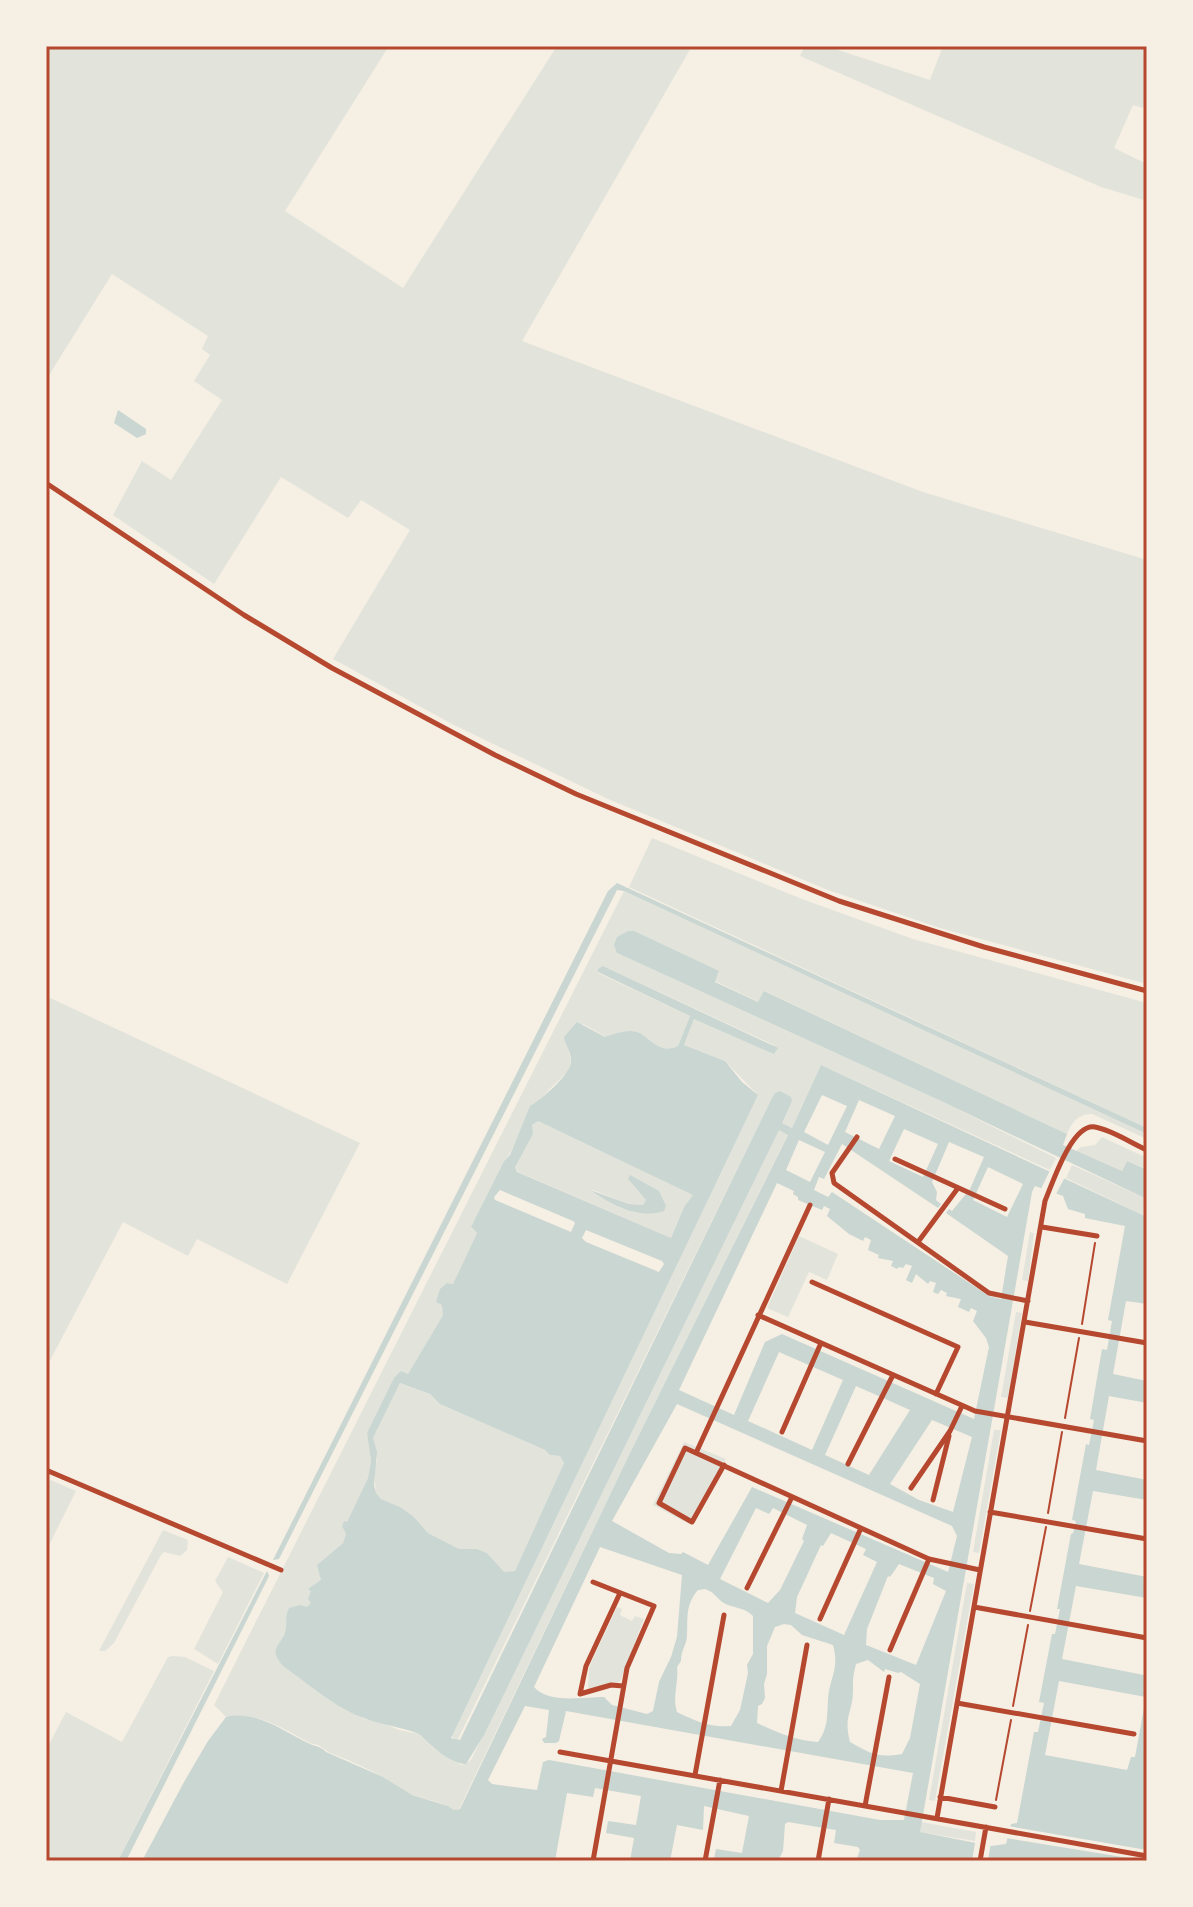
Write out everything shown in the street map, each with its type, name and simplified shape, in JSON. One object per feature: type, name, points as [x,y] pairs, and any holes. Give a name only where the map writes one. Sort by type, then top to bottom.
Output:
[{"type":"street","points":[[46,483],[150,554],[332,668],[495,755],[576,794],[839,901],[984,947],[1147,991]]},
{"type":"street","points":[[937,1818],[1047,1196],[1079,1132],[1095,1127],[1147,1150]]},
{"type":"street","points":[[832,1180],[832,1173],[857,1137]]},
{"type":"street","points":[[895,1159],[1005,1209]]},
{"type":"street","points":[[825,1184],[832,1180]]},
{"type":"street","points":[[832,1180],[995,1295],[1028,1301]]},
{"type":"street","points":[[918,1242],[958,1188]]},
{"type":"street","points":[[696,1453],[810,1205]]},
{"type":"street","points":[[1042,1227],[1097,1236]]},
{"type":"street","points":[[812,1282],[958,1347],[936,1394]]},
{"type":"street","points":[[758,1315],[961,1408],[1147,1441]]},
{"type":"street","points":[[1025,1322],[1147,1343]]},
{"type":"street","points":[[782,1432],[820,1346]]},
{"type":"street","points":[[848,1464],[892,1378]]},
{"type":"street","points":[[911,1488],[950,1431],[961,1408]]},
{"type":"street","points":[[933,1500],[950,1431]]},
{"type":"street","points":[[724,1465],[692,1522],[659,1503],[685,1448],[724,1465],[791,1499],[928,1560],[980,1570]]},
{"type":"street","points":[[46,1470],[281,1570]]},
{"type":"street","points":[[747,1588],[791,1499]]},
{"type":"street","points":[[990,1512],[1147,1539]]},
{"type":"street","points":[[820,1619],[860,1530]]},
{"type":"street","points":[[890,1650],[928,1560]]},
{"type":"street","points":[[593,1582],[654,1606],[627,1668],[593,1861]]},
{"type":"street","points":[[620,1593],[586,1666],[580,1694],[611,1685],[623,1686]]},
{"type":"street","points":[[974,1607],[1147,1638]]},
{"type":"street","points":[[695,1775],[724,1615]]},
{"type":"street","points":[[781,1791],[807,1645]]},
{"type":"street","points":[[865,1806],[889,1677]]},
{"type":"street","points":[[957,1703],[1134,1734]]},
{"type":"street","points":[[560,1752],[1147,1856]]},
{"type":"street","points":[[705,1861],[719,1782]]},
{"type":"street","points":[[940,1797],[995,1807]]},
{"type":"street","points":[[818,1861],[829,1802]]},
{"type":"street","points":[[980,1861],[986,1827]]},
{"type":"path","points":[[995,1807],[1097,1236]]},
{"type":"shaded area","points":[[46,46],[389,46],[285,211],[403,288],[557,46],[692,46],[522,341],[923,492],[1147,560],[1147,984],[940,928],[828,890],[608,799],[452,724],[333,659],[410,530],[361,500],[348,518],[281,477],[214,584],[113,515],[142,461],[171,480],[222,400],[194,381],[210,355],[202,349],[208,336],[112,274],[46,380]]},
{"type":"shaded area","points":[[805,46],[826,46],[930,80],[943,46],[1147,46],[1147,99],[1143,108],[1133,105],[1114,148],[1147,164],[1147,201],[1101,187],[800,56]]},
{"type":"shaded area","points":[[118,410],[146,429],[146,434],[137,438],[114,423]]},
{"type":"shaded area","points":[[652,838],[802,899],[913,939],[1147,1003],[1147,1128],[629,887]]},
{"type":"shaded area","points":[[617,883],[1147,1128],[1147,1134],[617,890],[279,1559],[273,1560],[608,891]]},
{"type":"shaded area","points":[[624,891],[1147,1134],[1147,1139],[1092,1114],[1076,1120],[1067,1134],[765,991],[759,1002],[715,981],[719,972],[617,953],[941,1101],[1056,1158],[1050,1170],[821,1065],[792,1128],[782,1123],[770,1102],[457,1741],[450,1734],[758,1095],[725,1061],[684,1045],[694,1019],[776,1046],[603,966],[598,973],[690,1016],[678,1046],[663,1048],[634,1031],[606,1037],[583,1024],[568,1048],[571,1062],[568,1071],[528,1115],[471,1228],[477,1233],[453,1284],[447,1283],[443,1315],[408,1374],[401,1371],[367,1433],[371,1461],[368,1478],[347,1522],[342,1525],[346,1534],[343,1543],[317,1565],[322,1580],[311,1591],[312,1603],[283,1635],[298,1677],[365,1719],[419,1734],[439,1752],[462,1765],[471,1760],[779,1129],[788,1134],[459,1809],[454,1810],[409,1794],[356,1763],[279,1726],[248,1716],[226,1717],[214,1705]]},
{"type":"shaded area","points":[[634,931],[719,971],[715,982],[758,1002],[764,991],[1067,1134],[1063,1145],[1122,1171],[1127,1161],[1147,1170],[1147,1199],[617,953],[614,945],[617,937]]},
{"type":"shaded area","points":[[603,966],[778,1048],[774,1054],[694,1019],[684,1045],[725,1061],[742,1082],[758,1095],[451,1738],[460,1740],[770,1102],[780,1091],[791,1097],[782,1123],[792,1128],[821,1065],[1147,1217],[1147,1304],[1126,1301],[1113,1374],[1147,1381],[1147,1403],[1109,1396],[1096,1470],[1147,1480],[1147,1500],[1093,1491],[1079,1564],[1147,1577],[1147,1598],[1076,1586],[1062,1659],[1144,1675],[1147,1666],[1147,1861],[856,1861],[860,1850],[834,1843],[836,1830],[788,1822],[785,1824],[781,1861],[714,1859],[716,1849],[742,1853],[749,1816],[704,1806],[703,1830],[677,1825],[670,1861],[630,1861],[634,1838],[606,1833],[608,1821],[636,1825],[641,1796],[595,1788],[593,1797],[567,1793],[555,1861],[142,1861],[184,1782],[226,1717],[249,1716],[270,1723],[383,1777],[412,1795],[454,1810],[460,1809],[629,1455],[788,1135],[779,1130],[484,1735],[466,1764],[447,1757],[419,1734],[354,1714],[283,1666],[276,1650],[286,1628],[289,1608],[307,1607],[311,1603],[308,1599],[311,1591],[308,1589],[321,1580],[317,1565],[343,1543],[346,1534],[342,1526],[344,1521],[347,1522],[368,1478],[371,1461],[367,1433],[394,1378],[401,1371],[408,1374],[443,1315],[442,1305],[436,1302],[440,1289],[447,1283],[453,1284],[477,1233],[471,1227],[504,1161],[510,1155],[530,1106],[566,1074],[571,1062],[564,1037],[577,1022],[605,1037],[634,1031],[663,1048],[678,1046],[690,1016],[598,972]],"holes":[[[822,1095],[847,1106],[828,1145],[804,1132]],[[859,1100],[895,1116],[879,1149],[845,1132]],[[538,1121],[693,1195],[684,1207],[671,1238],[517,1172],[515,1167],[533,1134],[532,1125]],[[904,1129],[938,1144],[923,1177],[889,1161]],[[799,1140],[825,1152],[810,1182],[786,1170]],[[949,1142],[984,1157],[970,1189],[952,1211],[949,1209],[946,1213],[1008,1256],[1001,1299],[989,1296],[832,1192],[828,1197],[814,1190],[819,1177],[824,1179],[842,1144],[938,1208],[941,1204],[936,1200],[937,1192],[932,1182]],[[988,1167],[1023,1184],[1007,1217],[973,1200]],[[777,1183],[794,1191],[798,1200],[822,1210],[824,1206],[830,1209],[827,1216],[849,1234],[863,1241],[865,1237],[871,1240],[868,1250],[879,1255],[878,1258],[893,1261],[891,1266],[897,1269],[906,1264],[912,1266],[906,1280],[912,1283],[916,1274],[928,1284],[930,1281],[936,1283],[933,1292],[938,1294],[941,1290],[947,1293],[946,1296],[961,1299],[958,1307],[969,1312],[971,1308],[977,1311],[973,1321],[989,1347],[974,1419],[782,1334],[765,1342],[734,1415],[679,1390]],[[1035,1186],[1063,1196],[1068,1209],[1085,1214],[1085,1218],[1125,1226],[1108,1320],[1112,1321],[1107,1350],[1102,1349],[1090,1419],[1094,1420],[1089,1445],[1086,1444],[1072,1520],[1076,1521],[1039,1702],[1044,1703],[1038,1732],[1034,1732],[1017,1823],[1011,1824],[1006,1844],[991,1846],[920,1832]],[[500,1190],[573,1221],[571,1232],[495,1200],[494,1197]],[[586,1230],[664,1264],[659,1272],[582,1238]],[[779,1352],[843,1380],[812,1450],[748,1421]],[[400,1383],[430,1394],[440,1404],[545,1450],[550,1455],[560,1456],[564,1463],[515,1571],[504,1572],[487,1553],[477,1549],[459,1549],[428,1533],[413,1516],[381,1499],[374,1485],[377,1452],[373,1438]],[[856,1386],[910,1410],[869,1475],[825,1455]],[[677,1404],[952,1526],[957,1536],[948,1572],[752,1487],[708,1565],[683,1552],[669,1553],[612,1521]],[[932,1420],[972,1437],[953,1512],[919,1500],[890,1484]],[[756,1508],[769,1514],[773,1508],[807,1525],[804,1541],[780,1590],[768,1603],[720,1579]],[[831,1533],[866,1549],[863,1555],[877,1562],[844,1635],[795,1613],[797,1597],[821,1545]],[[600,1547],[682,1575],[677,1637],[659,1682],[653,1711],[647,1714],[612,1705],[604,1697],[548,1696],[534,1687]],[[899,1564],[934,1578],[933,1584],[946,1591],[916,1665],[866,1645],[867,1629],[888,1576]],[[705,1589],[722,1602],[753,1616],[753,1654],[747,1665],[740,1710],[731,1726],[703,1723],[677,1712],[677,1667],[687,1638],[689,1606],[698,1590]],[[791,1625],[802,1635],[833,1645],[835,1668],[824,1732],[818,1742],[788,1736],[757,1723],[758,1706],[765,1698],[767,1646],[775,1627]],[[868,1660],[884,1672],[885,1669],[901,1672],[920,1684],[910,1738],[902,1754],[875,1754],[850,1742],[848,1720],[856,1664]],[[1059,1681],[1146,1697],[1135,1757],[1131,1757],[1127,1770],[1045,1755]],[[525,1706],[549,1710],[546,1737],[542,1739],[544,1743],[559,1741],[566,1711],[913,1773],[904,1820],[880,1820],[549,1760],[543,1762],[537,1790],[492,1784],[488,1780]]]},
{"type":"shaded area","points":[[46,996],[360,1143],[287,1284],[197,1239],[188,1256],[123,1222],[46,1368]]},
{"type":"shaded area","points":[[538,1121],[694,1195],[684,1207],[671,1238],[518,1172],[515,1167],[532,1125]],"holes":[[[628,1179],[664,1211],[636,1213],[591,1191],[629,1204],[643,1205],[646,1200]]]},
{"type":"shaded area","points":[[1102,1137],[1147,1158],[1147,1170],[1127,1161],[1122,1171],[1076,1151],[1095,1145]]},
{"type":"shaded area","points":[[1072,1165],[1147,1199],[1147,1217],[1066,1178]]},
{"type":"shaded area","points":[[630,1175],[659,1191],[666,1206],[664,1211],[635,1212],[590,1190],[629,1204],[643,1205],[646,1200],[628,1179]]},
{"type":"shaded area","points":[[1030,1232],[1034,1233],[1028,1281],[1022,1280]]},
{"type":"shaded area","points":[[799,1236],[838,1254],[827,1280],[809,1272],[788,1317],[767,1308]]},
{"type":"shaded area","points":[[1016,1312],[1022,1313],[1008,1398],[1001,1397]]},
{"type":"shaded area","points":[[400,1383],[430,1394],[440,1404],[545,1450],[550,1455],[560,1456],[564,1463],[515,1571],[504,1573],[487,1553],[477,1549],[459,1549],[428,1533],[413,1516],[381,1499],[376,1493],[374,1472],[377,1460],[373,1438]]},
{"type":"shaded area","points":[[994,1430],[1001,1430],[979,1553],[973,1552]]},
{"type":"shaded area","points":[[684,1442],[726,1459],[689,1524],[653,1505]]},
{"type":"shaded area","points":[[46,1478],[76,1491],[46,1551]]},
{"type":"shaded area","points":[[163,1530],[188,1540],[187,1550],[180,1556],[164,1552],[161,1555],[114,1643],[105,1651],[99,1651]]},
{"type":"shaded area","points":[[228,1557],[264,1573],[218,1664],[194,1649],[223,1592],[215,1581]]},
{"type":"shaded area","points":[[267,1571],[269,1576],[126,1861],[118,1861]]},
{"type":"shaded area","points":[[967,1583],[974,1584],[935,1801],[929,1800]]},
{"type":"shaded area","points":[[617,1607],[622,1609],[620,1615],[632,1621],[635,1616],[644,1619],[620,1682],[588,1690],[589,1667]]},
{"type":"shaded area","points":[[168,1657],[185,1657],[214,1671],[118,1861],[46,1861],[46,1750],[66,1712],[122,1742]]},
{"type":"shaded area","points":[[921,1822],[976,1832],[975,1841],[919,1832]]},
{"type":"pier","points":[[1051,1168],[1066,1175],[1054,1198],[1040,1191]]},
{"type":"pier","points":[[1008,1826],[1147,1850],[1147,1861],[1006,1838]]},
{"type":"pier","points":[[976,1837],[991,1842],[988,1861],[972,1861]]}]
